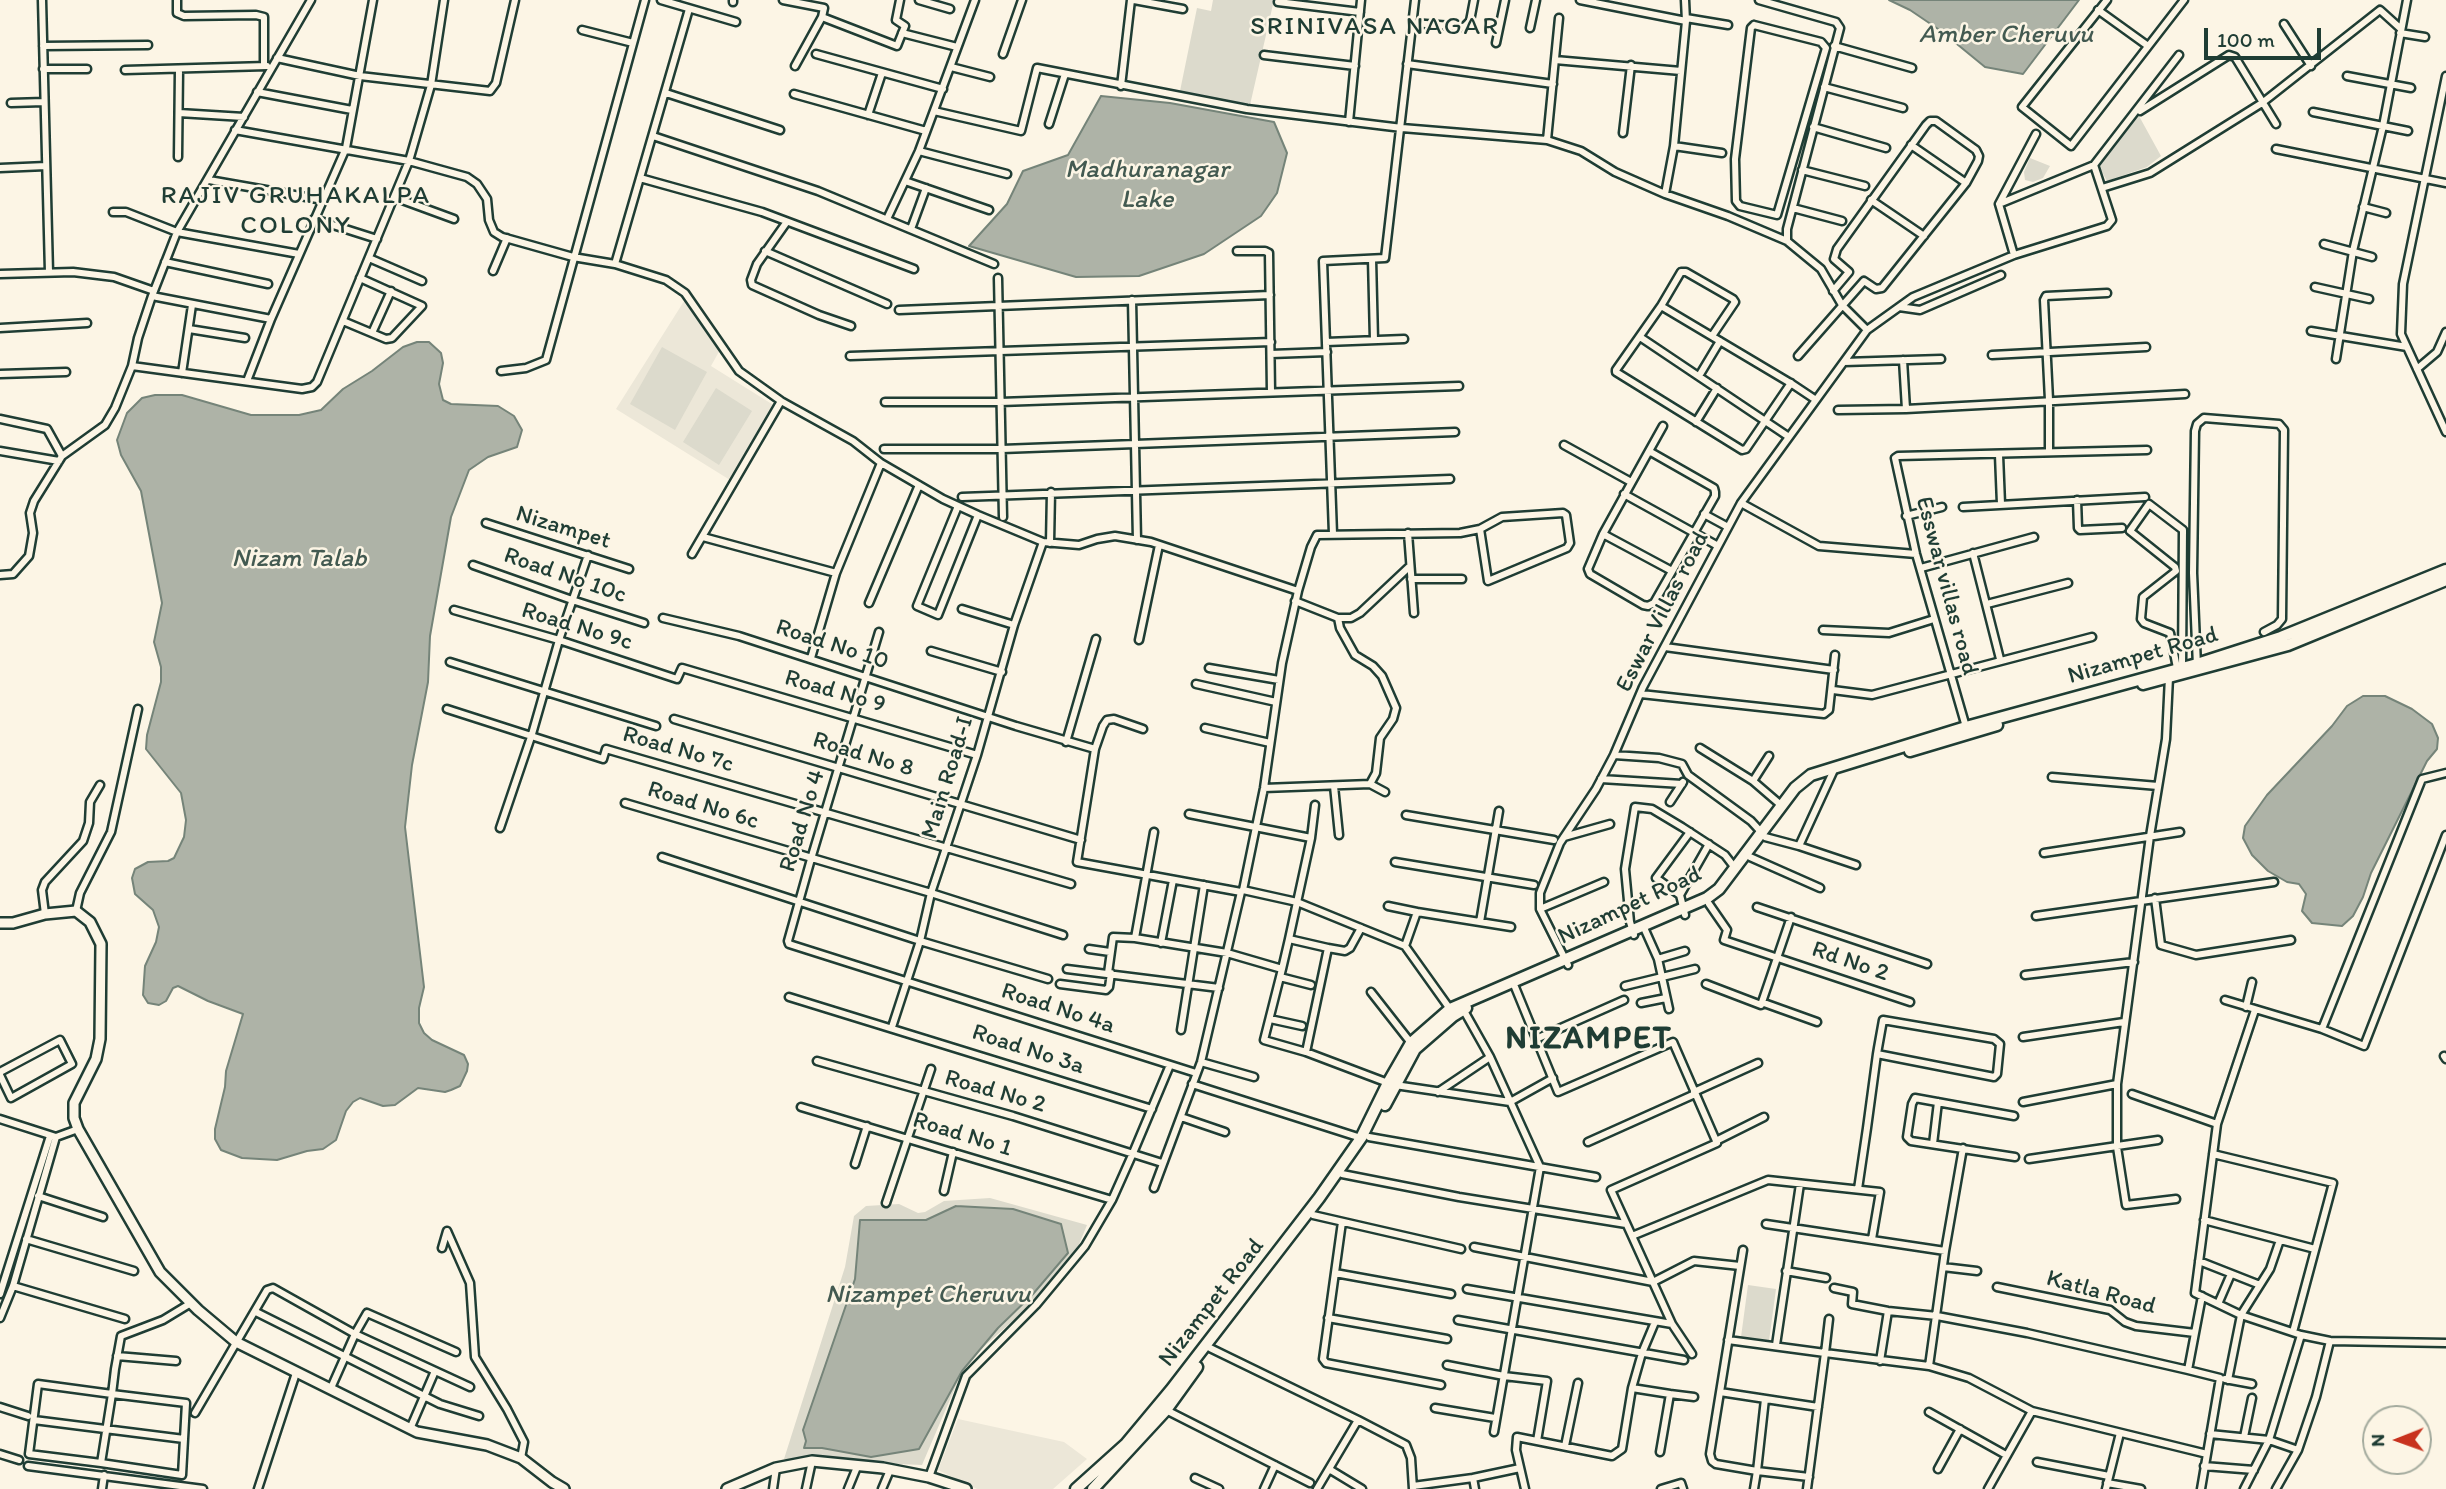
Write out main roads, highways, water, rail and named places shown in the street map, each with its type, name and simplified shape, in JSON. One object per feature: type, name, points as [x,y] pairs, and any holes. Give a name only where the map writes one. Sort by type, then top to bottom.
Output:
[{"type":"main road","name":"Nizampet Road","points":[[1633,932],[1645,930],[1684,912],[1719,889],[1812,777],[2169,677],[2281,637],[2446,570]]},
{"type":"main road","name":"Nizampet Road","points":[[1391,1084],[1415,1049],[1463,1009],[1633,932],[1709,904],[1727,888],[1750,857],[1795,788],[1812,777],[1966,727],[2180,668],[2197,667],[2288,645],[2446,580]]},
{"type":"main road","name":"Nizampet Road","points":[[1082,1487],[1126,1444],[1313,1215],[1365,1137],[1411,1043],[1450,1009],[1567,962]]},
{"type":"main road","name":"Nizampet Road","points":[[1093,1489],[1166,1410],[1365,1137]]},
{"type":"water","name":"Amber Cheruvu","points":[[1889,0],[2079,0],[2023,74],[1985,67],[1941,31],[1910,10]]},
{"type":"water","name":"Madhuranagar Lake","points":[[1101,96],[1170,103],[1274,122],[1287,153],[1277,193],[1261,216],[1204,254],[1139,276],[1076,277],[969,246],[1007,204],[1023,171],[1068,155]]},
{"type":"water","name":"Nizam Talab","points":[[417,342],[429,342],[441,353],[443,363],[439,384],[443,400],[451,404],[498,406],[514,416],[522,430],[517,447],[488,457],[469,470],[451,517],[430,636],[428,682],[412,765],[405,827],[424,987],[419,1023],[424,1033],[432,1040],[464,1055],[468,1064],[467,1071],[460,1086],[445,1092],[418,1088],[395,1105],[383,1106],[360,1098],[346,1111],[336,1140],[323,1149],[277,1160],[242,1158],[221,1150],[215,1139],[215,1129],[226,1071],[243,1014],[178,986],[173,988],[166,1001],[159,1005],[148,1003],[143,995],[145,966],[156,942],[159,927],[153,910],[135,894],[132,878],[135,869],[148,862],[174,858],[184,837],[186,820],[181,793],[146,749],[161,682],[161,667],[154,642],[162,603],[141,491],[121,455],[117,440],[127,413],[142,398],[155,395],[182,395],[251,415],[299,415],[321,410],[343,389],[403,347]]},
{"type":"water","points":[[2363,696],[2385,696],[2412,709],[2432,724],[2438,738],[2437,749],[2427,761],[2371,873],[2353,916],[2342,926],[2312,923],[2302,911],[2306,894],[2299,884],[2287,882],[2268,871],[2252,855],[2243,838],[2245,826],[2267,795],[2332,726],[2347,706]]},
{"type":"water","name":"Nizampet Cheruvu","points":[[956,1206],[1013,1209],[1061,1224],[1068,1253],[962,1371],[919,1449],[871,1457],[822,1448],[804,1448],[806,1441],[803,1430],[855,1279],[860,1220],[926,1220]]},
{"type":"district","name":"SRINIVASA NAGAR","points":[[1375,27]]},
{"type":"district","name":"RAJIV GRUHAKALPA COLONY","points":[[296,211]]},
{"type":"district","name":"NIZAMPET","points":[[1589,1040]]}]
